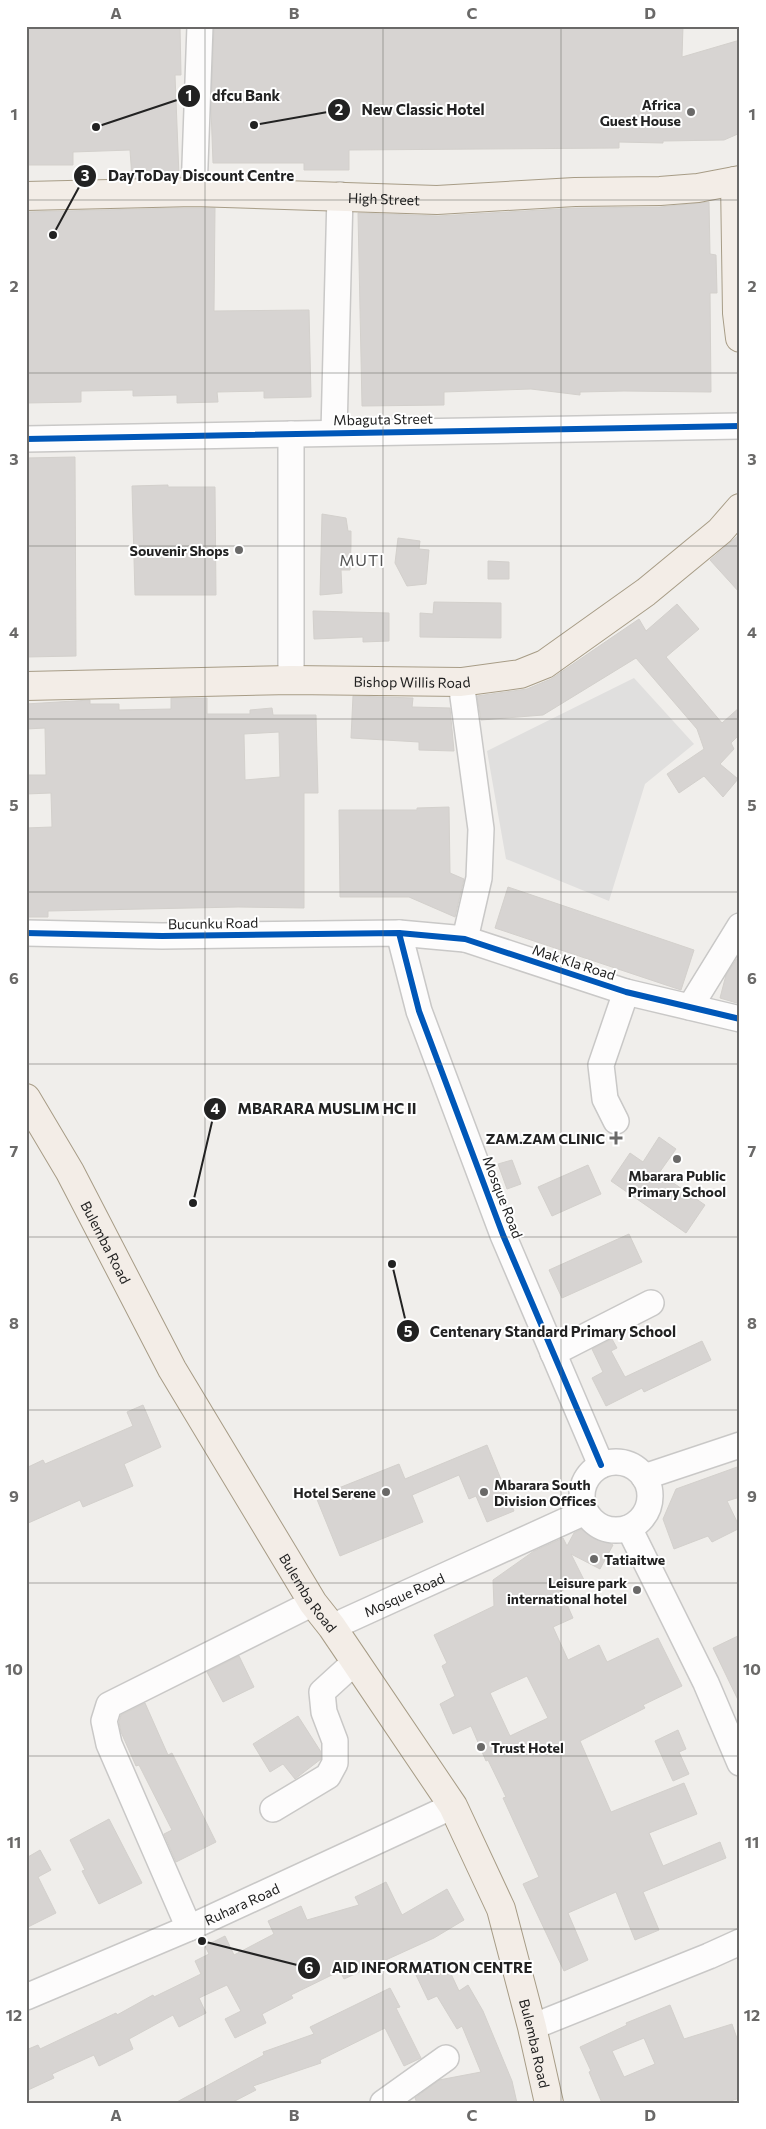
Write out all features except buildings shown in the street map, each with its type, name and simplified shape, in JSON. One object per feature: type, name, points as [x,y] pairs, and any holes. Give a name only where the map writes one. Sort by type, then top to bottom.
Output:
[{"type":"main road","name":"High Street","points":[[26,196],[194,192],[437,200],[575,192],[660,191],[698,188],[738,181]]},
{"type":"main road","points":[[738,181],[738,313],[740,338]]},
{"type":"main road","name":"Bishop Willis Road","points":[[26,686],[290,680],[461,682],[520,674],[545,664],[646,592],[720,531],[740,508]]},
{"type":"main road","name":"Bulemba Road","points":[[26,1098],[70,1172],[172,1370],[313,1602],[356,1661],[454,1806],[501,1908],[532,2027],[549,2103]]},
{"type":"street","points":[[194,192],[200,26]]},
{"type":"street","points":[[334,432],[340,196]]},
{"type":"street","name":"Mbaguta Street","points":[[26,439],[740,426]]},
{"type":"street","points":[[290,680],[291,434]]},
{"type":"street","points":[[461,682],[482,829],[479,878],[465,939]]},
{"type":"street","points":[[690,1007],[740,926]]},
{"type":"street","name":"Bucunku Road","points":[[26,933],[162,936],[400,933]]},
{"type":"street","name":"Mak Kla Road","points":[[400,933],[465,939],[626,992],[740,1018]]},
{"type":"street","name":"Mosque Road","points":[[400,933],[419,1011],[503,1235],[601,1465]]},
{"type":"street","points":[[616,1122],[606,1099],[601,1066],[626,992]]},
{"type":"street","points":[[553,1353],[651,1303]]},
{"type":"street","points":[[644,1477],[740,1445]]},
{"type":"street","points":[[611,1462],[631,1465],[644,1477],[650,1490],[650,1502],[646,1513],[639,1522],[629,1528],[619,1531],[604,1528],[591,1520],[585,1512],[581,1501],[585,1480],[592,1471],[601,1465],[611,1462]]},
{"type":"street","name":"Mosque Road","points":[[332,1627],[585,1512]]},
{"type":"street","points":[[629,1528],[706,1683],[740,1763]]},
{"type":"street","points":[[189,1928],[109,1744],[104,1721],[109,1705],[313,1602]]},
{"type":"street","points":[[273,1809],[328,1776],[335,1762],[335,1741],[324,1712],[322,1692],[356,1661]]},
{"type":"street","name":"Ruhara Road","points":[[26,1996],[189,1928],[454,1806]]},
{"type":"street","points":[[532,2027],[740,1942]]},
{"type":"street","points":[[383,2103],[446,2058]]},
{"type":"shaded area","points":[[634,678],[694,744],[645,784],[609,901],[506,859],[487,751]]},
{"type":"cycle path","points":[[26,439],[740,426]]},
{"type":"cycle path","points":[[26,933],[162,936],[399,933],[465,939],[626,992],[740,1019]]},
{"type":"cycle path","points":[[399,933],[419,1011],[503,1235],[601,1465]]},
{"type":"place","name":"Africa Guest House","points":[[691,112]]},
{"type":"place","name":"New Classic Hotel","points":[[254,125]]},
{"type":"place","name":"dfcu Bank","points":[[96,127]]},
{"type":"place","name":"DayToDay Discount Centre","points":[[53,235]]},
{"type":"place","name":"Souvenir Shops","points":[[239,550]]},
{"type":"place","name":"ZAM.ZAM CLINIC","points":[[616,1138]]},
{"type":"place","name":"Mbarara Public Primary School","points":[[677,1159]]},
{"type":"place","name":"MBARARA MUSLIM HC II","points":[[193,1203]]},
{"type":"place","name":"Centenary Standard Primary School","points":[[392,1264]]},
{"type":"place","name":"Hotel Serene","points":[[386,1492]]},
{"type":"place","name":"Mbarara South Division Offices","points":[[484,1492]]},
{"type":"place","name":"Tatiaitwe","points":[[594,1559]]},
{"type":"place","name":"Leisure park international hotel","points":[[637,1590]]},
{"type":"place","name":"Trust Hotel","points":[[481,1747]]},
{"type":"place","name":"AID INFORMATION CENTRE","points":[[202,1941]]},
{"type":"district","name":"MUTI","points":[[362,559]]}]
